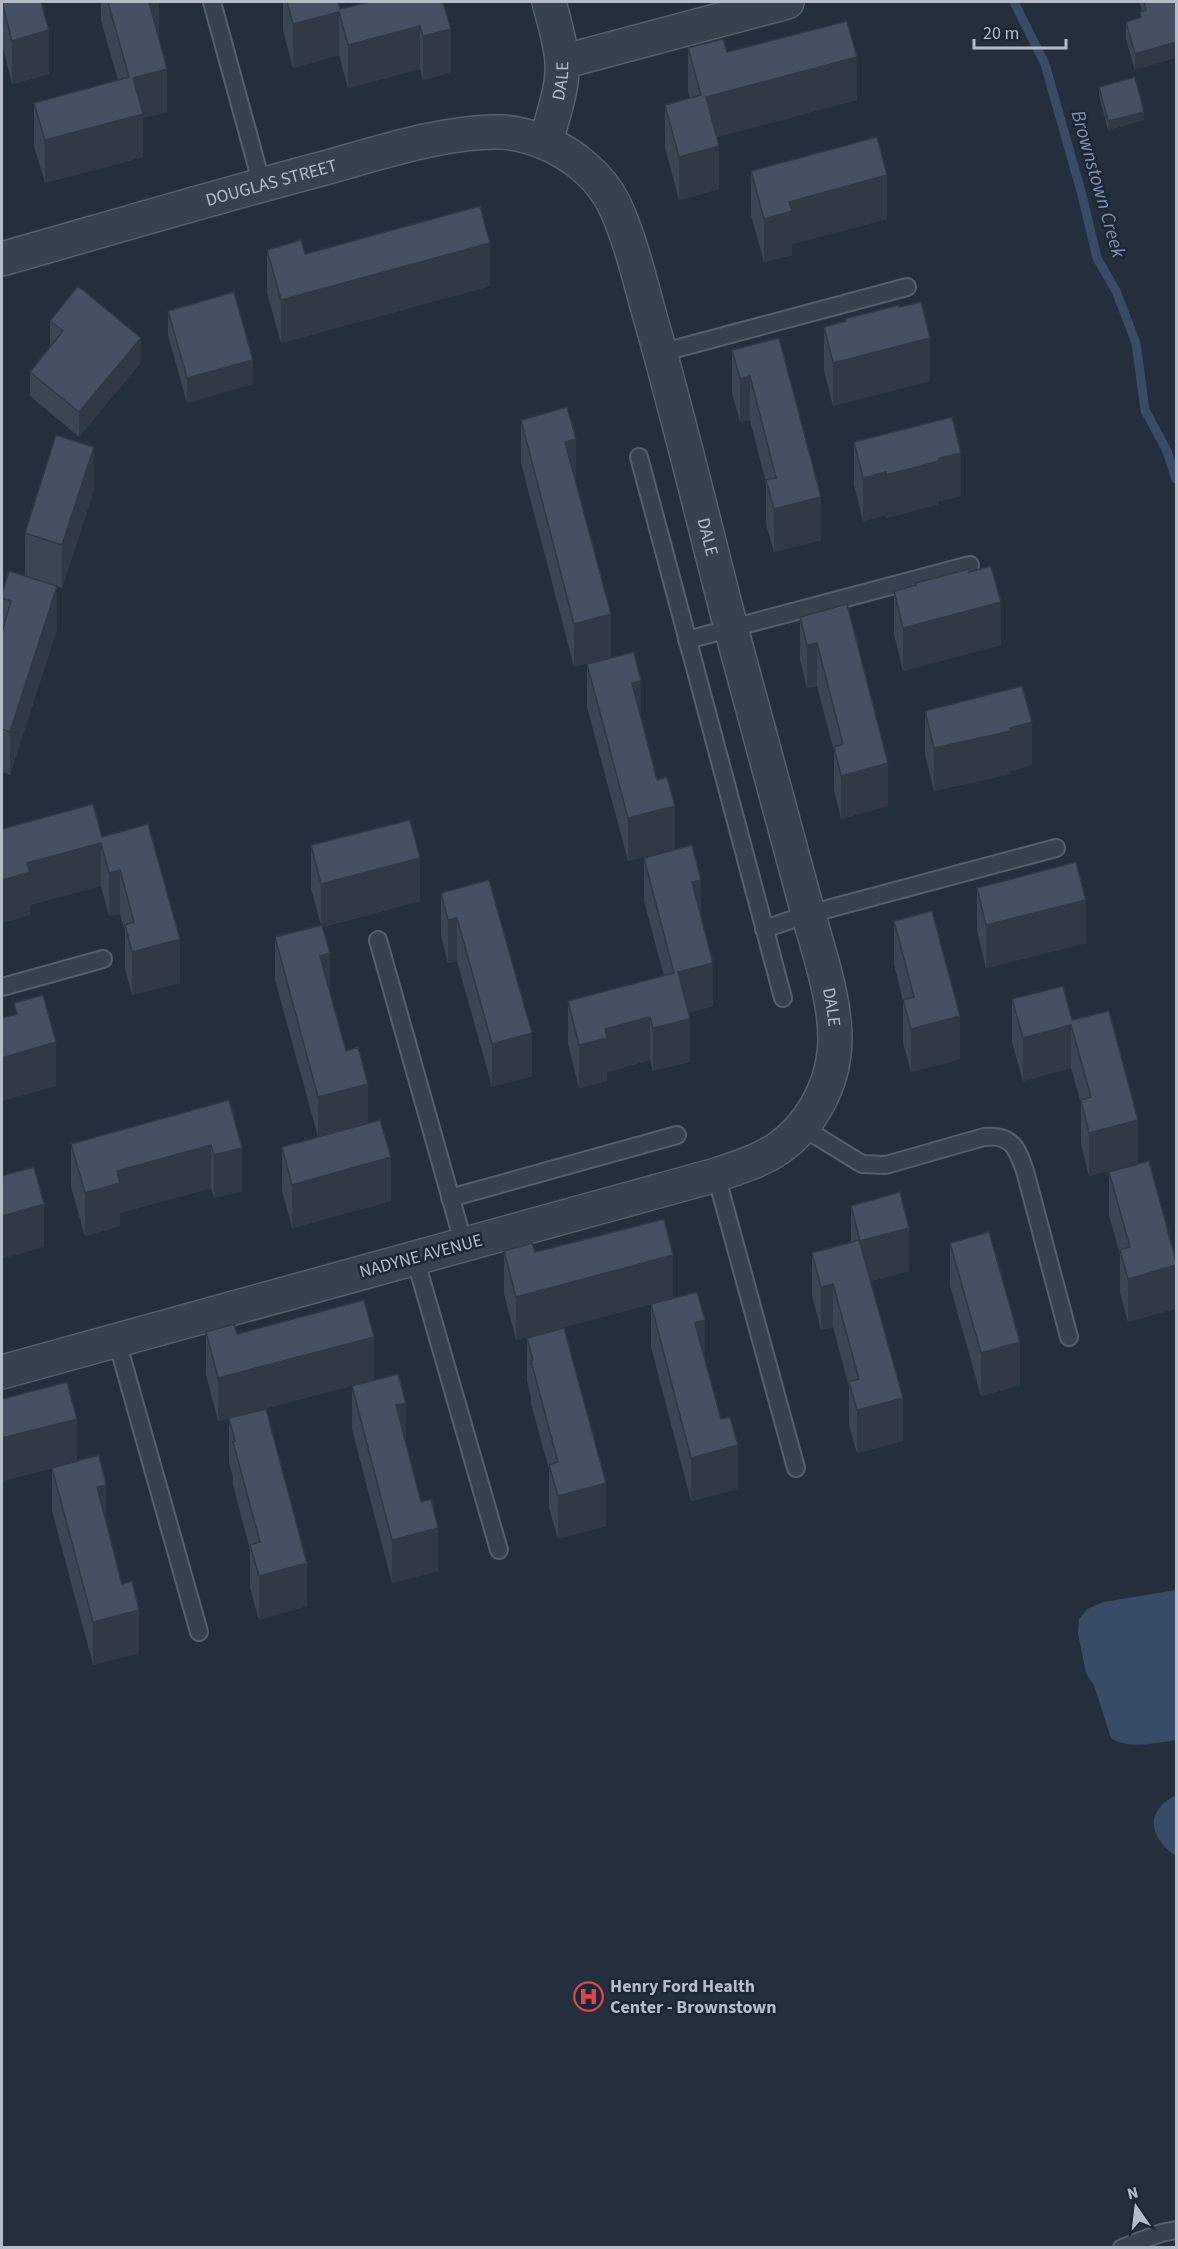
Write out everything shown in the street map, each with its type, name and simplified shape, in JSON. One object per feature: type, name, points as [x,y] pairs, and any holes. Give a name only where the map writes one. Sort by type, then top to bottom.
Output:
[{"type":"street","name":"DALE","points":[[549,2],[562,62],[546,143],[572,156],[592,174],[611,198],[625,229],[660,353],[832,1006],[835,1026],[834,1053],[829,1078],[811,1115]]},
{"type":"street","points":[[562,62],[787,2]]},
{"type":"street","name":"DOUGLAS STREET","points":[[2,259],[262,184],[424,142],[502,132],[522,135],[546,143]]},
{"type":"street","name":"NADYNE AVENUE","points":[[2,1372],[716,1175],[752,1163],[779,1148],[811,1115]]},
{"type":"lane","points":[[212,2],[262,184]]},
{"type":"lane","points":[[660,353],[907,287]]},
{"type":"lane","points":[[639,457],[783,998]]},
{"type":"lane","points":[[687,640],[970,565]]},
{"type":"lane","points":[[764,929],[808,914],[1056,848]]},
{"type":"lane","points":[[378,940],[464,1245]]},
{"type":"lane","points":[[2,987],[103,959]]},
{"type":"lane","points":[[811,1115],[862,1164],[886,1165],[995,1135],[1008,1140],[1016,1147],[1025,1171],[1069,1337]]},
{"type":"lane","points":[[450,1198],[677,1136]]},
{"type":"lane","points":[[716,1175],[796,1468]]},
{"type":"lane","points":[[415,1258],[499,1550]]},
{"type":"lane","points":[[117,1341],[199,1632]]},
{"type":"lane","points":[[1122,2247],[1176,2230]]},
{"type":"water","points":[[1176,1590],[1176,1740],[1143,1745],[1119,1742],[1111,1738],[1094,1685],[1086,1673],[1078,1633],[1079,1619],[1087,1609],[1104,1602]]},
{"type":"water","points":[[1176,1795],[1176,1856],[1160,1841],[1154,1825],[1159,1809]]},
{"type":"building","points":[[2,2],[41,2],[49,30],[12,41]]},
{"type":"building","points":[[108,2],[149,2],[167,69],[133,78],[143,114],[45,140],[34,103],[129,77]]},
{"type":"building","points":[[287,2],[338,2],[340,9],[369,2],[443,2],[451,29],[423,36],[420,26],[348,45],[339,12],[293,24]]},
{"type":"building","points":[[1144,2],[1176,2],[1176,42],[1135,54],[1126,22],[1141,17],[1140,12],[1146,10]]},
{"type":"building","points":[[847,21],[857,57],[706,97],[719,146],[679,157],[665,105],[701,95],[688,48],[723,39],[727,52]]},
{"type":"building","points":[[1135,77],[1144,112],[1108,121],[1099,87]]},
{"type":"building","points":[[877,137],[887,175],[789,202],[792,211],[764,219],[751,171]]},
{"type":"building","points":[[480,206],[490,243],[281,300],[267,250],[301,240],[305,254]]},
{"type":"building","points":[[78,286],[141,338],[79,412],[30,372],[63,331],[50,321]]},
{"type":"building","points":[[234,292],[253,360],[187,378],[168,311]]},
{"type":"building","points":[[921,302],[930,338],[833,363],[824,327],[899,305],[899,307]]},
{"type":"building","points":[[779,338],[821,497],[774,509],[766,480],[776,478],[750,376],[740,379],[732,350]]},
{"type":"building","points":[[567,407],[576,439],[565,442],[611,614],[574,624],[521,420]]},
{"type":"building","points":[[952,417],[961,453],[886,475],[886,472],[863,478],[854,442]]},
{"type":"building","points":[[56,435],[94,447],[62,545],[25,533]]},
{"type":"building","points":[[991,566],[1001,602],[903,628],[894,591],[969,569],[969,572]]},
{"type":"building","points":[[9,571],[57,586],[10,732],[2,729],[2,632],[11,601],[2,598],[2,594]]},
{"type":"building","points":[[847,604],[888,763],[841,776],[834,747],[843,744],[817,643],[807,645],[800,617]]},
{"type":"building","points":[[634,652],[641,681],[632,683],[657,780],[667,777],[675,806],[628,818],[587,664]]},
{"type":"building","points":[[1022,686],[1032,722],[1010,728],[1011,731],[934,748],[925,711]]},
{"type":"building","points":[[93,804],[102,837],[148,824],[180,939],[132,952],[125,925],[134,922],[120,870],[109,873],[101,843],[27,863],[30,872],[2,880],[2,829]]},
{"type":"building","points":[[410,820],[420,858],[321,884],[311,845]]},
{"type":"building","points":[[692,845],[701,880],[692,882],[713,963],[678,972],[690,1019],[653,1028],[650,1017],[605,1029],[607,1038],[579,1045],[568,1001],[674,973],[644,858]]},
{"type":"building","points":[[1076,862],[1086,900],[986,925],[977,888]]},
{"type":"building","points":[[489,880],[532,1033],[492,1044],[457,918],[448,920],[441,893]]},
{"type":"building","points":[[932,911],[960,1016],[911,1029],[903,1000],[914,997],[894,921]]},
{"type":"building","points":[[322,925],[330,953],[320,956],[346,1051],[358,1047],[368,1084],[318,1097],[275,937]]},
{"type":"building","points":[[1063,986],[1072,1020],[1109,1011],[1138,1120],[1089,1133],[1081,1100],[1091,1097],[1071,1025],[1023,1038],[1012,999]]},
{"type":"building","points":[[43,995],[56,1042],[2,1058],[2,1018],[17,1014],[14,1003]]},
{"type":"building","points":[[229,1100],[242,1148],[214,1155],[211,1145],[117,1171],[120,1183],[85,1193],[71,1144]]},
{"type":"building","points":[[380,1120],[391,1157],[292,1185],[282,1147]]},
{"type":"building","points":[[1149,1161],[1176,1265],[1128,1279],[1120,1250],[1130,1247],[1109,1172]]},
{"type":"building","points":[[34,1167],[44,1204],[2,1216],[2,1176]]},
{"type":"building","points":[[900,1192],[909,1228],[860,1241],[851,1206]]},
{"type":"building","points":[[664,1219],[673,1255],[516,1297],[504,1251],[532,1243],[535,1252]]},
{"type":"building","points":[[989,1232],[1020,1342],[981,1353],[950,1243]]},
{"type":"building","points":[[859,1240],[903,1398],[857,1410],[849,1382],[859,1379],[833,1284],[821,1287],[812,1253]]},
{"type":"building","points":[[697,1292],[705,1320],[695,1323],[721,1419],[730,1417],[738,1445],[691,1458],[651,1304]]},
{"type":"building","points":[[364,1300],[374,1337],[218,1378],[206,1332],[234,1324],[237,1334]]},
{"type":"building","points":[[564,1328],[606,1483],[558,1496],[549,1465],[558,1462],[527,1338]]},
{"type":"building","points":[[398,1374],[406,1403],[396,1405],[421,1502],[431,1499],[438,1528],[392,1540],[352,1386]]},
{"type":"building","points":[[67,1382],[77,1419],[2,1438],[2,1399]]},
{"type":"building","points":[[266,1409],[307,1563],[259,1576],[250,1545],[260,1542],[233,1442],[235,1441],[229,1418]]},
{"type":"building","points":[[99,1455],[106,1485],[97,1487],[122,1584],[132,1581],[139,1610],[93,1622],[52,1468]]},
{"type":"waterway","name":"Brownstown Creek","points":[[1014,2],[1045,64],[1082,195],[1097,258],[1116,291],[1136,343],[1145,410],[1167,451],[1176,479]]},
{"type":"place","name":"Henry Ford Health Center - Brownstown","points":[[589,1996]]}]
